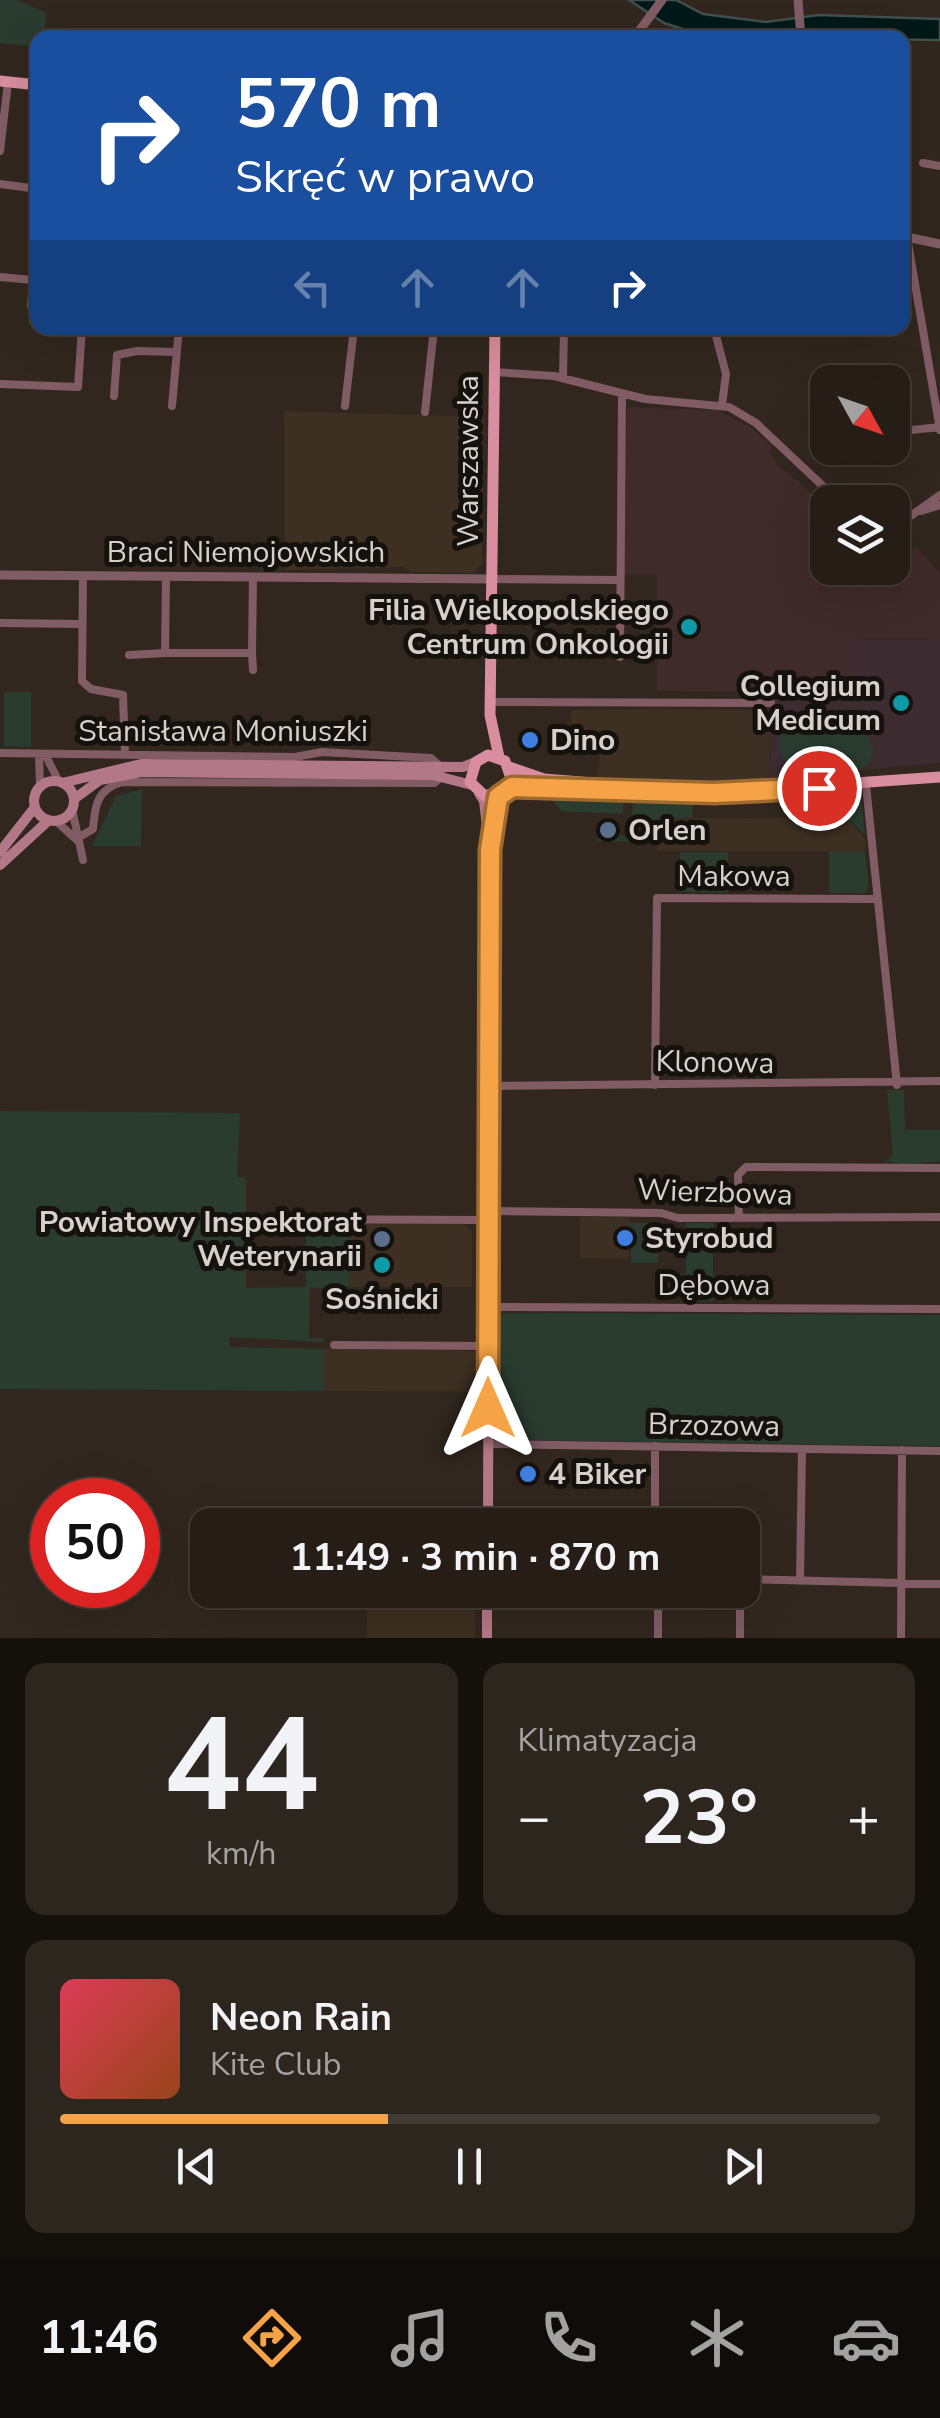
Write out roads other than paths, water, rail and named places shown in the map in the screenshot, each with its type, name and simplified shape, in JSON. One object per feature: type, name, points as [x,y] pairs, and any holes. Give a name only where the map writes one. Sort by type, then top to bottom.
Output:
[{"type":"main road","points":[[4,81],[30,84]]},
{"type":"main road","name":"Warszawska","points":[[495,335],[490,708],[499,757]]},
{"type":"main road","name":"Warszawska","points":[[477,760],[490,708]]},
{"type":"main road","points":[[488,1508],[490,850],[484,802],[470,771],[477,760],[499,757],[509,767],[532,777],[615,787],[741,793],[940,778]]},
{"type":"main road","name":"Stanisława Moniuszki","points":[[73,804],[100,780],[132,772],[442,771],[477,760]]},
{"type":"main road","name":"Stanisława Moniuszki","points":[[61,782],[140,764],[442,771],[475,789]]},
{"type":"main road","points":[[490,850],[502,793],[511,778],[509,767]]},
{"type":"main road","points":[[0,852],[35,806],[40,787],[61,782],[73,804],[0,865]]},
{"type":"main road","points":[[475,789],[502,793],[615,787]]},
{"type":"main road","points":[[35,806],[53,820]]},
{"type":"main road","points":[[487,1638],[488,1608]]},
{"type":"street","points":[[639,30],[662,0]]},
{"type":"street","points":[[798,1],[800,30]]},
{"type":"street","points":[[0,150],[4,81]]},
{"type":"street","points":[[923,163],[940,166]]},
{"type":"street","points":[[0,184],[30,188]]},
{"type":"street","points":[[910,237],[940,244]]},
{"type":"street","points":[[910,264],[940,429],[910,431]]},
{"type":"street","points":[[0,277],[30,280]]},
{"type":"street","points":[[0,384],[78,386],[82,335]]},
{"type":"street","points":[[172,406],[178,335]]},
{"type":"street","points":[[346,406],[353,335]]},
{"type":"street","points":[[425,412],[433,335]]},
{"type":"street","points":[[564,335],[564,377]]},
{"type":"street","points":[[716,335],[726,374],[722,405]]},
{"type":"street","points":[[114,396],[117,356],[177,352]]},
{"type":"street","points":[[492,372],[564,377],[622,394],[722,405],[756,423],[825,485]]},
{"type":"street","points":[[620,657],[622,394]]},
{"type":"street","points":[[916,512],[940,495]]},
{"type":"street","points":[[910,515],[940,505]]},
{"type":"street","name":"Braci Niemojowskich","points":[[0,575],[492,580]]},
{"type":"street","points":[[82,576],[82,681],[91,689],[120,691],[125,698],[124,755]]},
{"type":"street","points":[[165,652],[166,576]]},
{"type":"street","points":[[253,577],[254,670]]},
{"type":"street","points":[[492,580],[620,580]]},
{"type":"street","points":[[0,623],[82,624]]},
{"type":"street","points":[[129,655],[252,653]]},
{"type":"street","points":[[490,708],[771,703]]},
{"type":"street","name":"Stanisława Moniuszki","points":[[0,753],[344,753],[431,758],[442,771],[434,783],[122,782],[99,797],[93,829],[80,840]]},
{"type":"street","points":[[42,754],[61,782]]},
{"type":"street","points":[[40,787],[42,754]]},
{"type":"street","points":[[866,785],[897,1085]]},
{"type":"street","points":[[73,804],[84,860]]},
{"type":"street","points":[[53,820],[80,840]]},
{"type":"street","name":"Makowa","points":[[655,1085],[657,898],[877,899]]},
{"type":"street","name":"Klonowa","points":[[489,1086],[897,1085],[940,1081]]},
{"type":"street","points":[[738,1218],[738,1175],[746,1167],[940,1167]]},
{"type":"street","name":"Wierzbowa","points":[[249,1219],[940,1217]]},
{"type":"street","name":"Dębowa","points":[[488,1307],[940,1310]]},
{"type":"street","points":[[334,1345],[488,1346]]},
{"type":"street","name":"Brzozowa","points":[[488,1444],[940,1451]]},
{"type":"street","points":[[655,1508],[656,1446]]},
{"type":"street","points":[[800,1581],[802,1449]]},
{"type":"street","points":[[901,1638],[902,1450]]},
{"type":"street","points":[[760,1580],[940,1584]]},
{"type":"street","points":[[658,1608],[658,1638]]},
{"type":"street","points":[[740,1608],[740,1638]]},
{"type":"water","points":[[629,0],[676,0],[703,14],[766,22],[819,15],[940,19],[940,40],[910,40],[910,30],[686,30],[664,23]]},
{"type":"place","name":"Filia Wielkopolskiego Centrum Onkologii","points":[[689,627]]},
{"type":"place","name":"Collegium Medicum","points":[[901,703]]},
{"type":"place","name":"Dino","points":[[530,740]]},
{"type":"place","name":"Orlen","points":[[608,830]]},
{"type":"place","name":"Styrobud","points":[[625,1238]]},
{"type":"place","name":"Powiatowy Inspektorat Weterynarii","points":[[382,1239]]},
{"type":"place","name":"Sośnicki","points":[[382,1265]]},
{"type":"place","name":"4 Biker","points":[[528,1474]]}]
